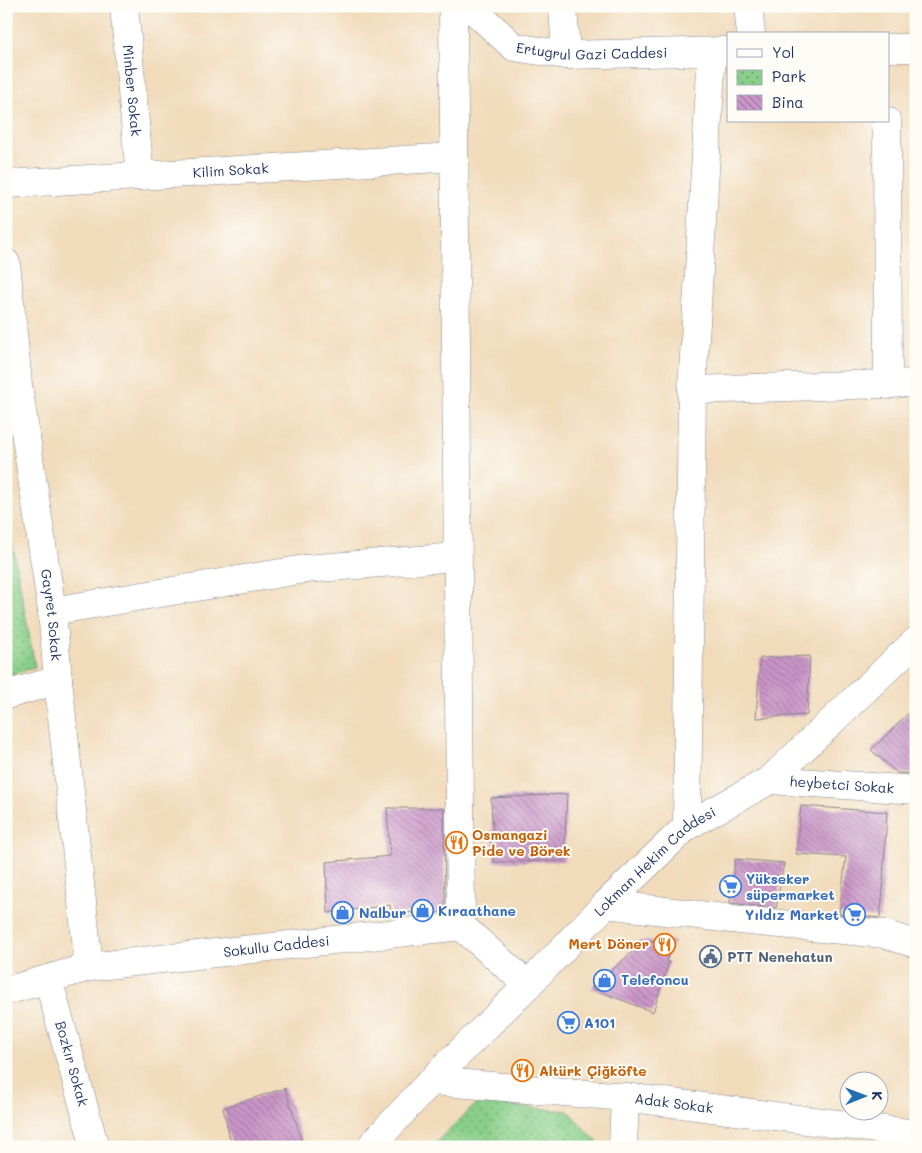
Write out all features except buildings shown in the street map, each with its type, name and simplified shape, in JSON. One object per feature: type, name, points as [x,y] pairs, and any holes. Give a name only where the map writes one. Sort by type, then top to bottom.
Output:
[{"type":"street","name":"Minber Sokak","points":[[124,6],[140,176]]},
{"type":"street","points":[[452,6],[461,926],[528,985]]},
{"type":"street","name":"Ertugrul Gazi Caddesi","points":[[469,6],[514,47],[566,54],[720,51]]},
{"type":"street","points":[[563,6],[566,54]]},
{"type":"street","points":[[748,6],[751,32]]},
{"type":"street","points":[[890,48],[916,48]]},
{"type":"street","points":[[687,826],[692,390],[720,51]]},
{"type":"street","points":[[887,122],[888,385]]},
{"type":"street","name":"Kilim Sokak","points":[[6,184],[454,157]]},
{"type":"street","name":"Gayret Sokak","points":[[6,263],[12,385],[52,611],[90,967]]},
{"type":"street","points":[[692,390],[916,383]]},
{"type":"street","points":[[52,611],[305,569],[457,557]]},
{"type":"street","name":"Lokman Hekim Caddesi","points":[[370,1147],[431,1081],[606,904],[687,826],[770,780],[916,641]]},
{"type":"street","points":[[6,695],[58,680]]},
{"type":"street","name":"heybetci Sokak","points":[[770,780],[916,790]]},
{"type":"street","points":[[606,904],[884,934],[916,944]]},
{"type":"street","name":"Sokullu Caddesi","points":[[6,991],[90,967],[461,926]]},
{"type":"street","name":"Bozkır Sokak","points":[[48,979],[96,1147]]},
{"type":"street","name":"Adak Sokak","points":[[431,1081],[625,1097],[916,1134]]},
{"type":"street","points":[[623,1147],[625,1097]]},
{"type":"green space","points":[[6,510],[35,667],[6,677]]},
{"type":"green space","points":[[477,1103],[568,1111],[602,1147],[431,1147]]},
{"type":"place","name":"Osmangazi Pide ve Börek","points":[[456,843]]},
{"type":"place","name":"Yükseker süpermarket","points":[[730,887]]},
{"type":"place","name":"Kıraathane","points":[[422,911]]},
{"type":"place","name":"Nalbur","points":[[343,913]]},
{"type":"place","name":"Yıldız Market","points":[[855,915]]},
{"type":"place","name":"Mert Döner","points":[[665,944]]},
{"type":"place","name":"PTT Nenehatun","points":[[711,957]]},
{"type":"place","name":"Telefoncu","points":[[605,980]]},
{"type":"place","name":"A101","points":[[568,1023]]},
{"type":"place","name":"Altürk Çiğköfte","points":[[523,1071]]}]
